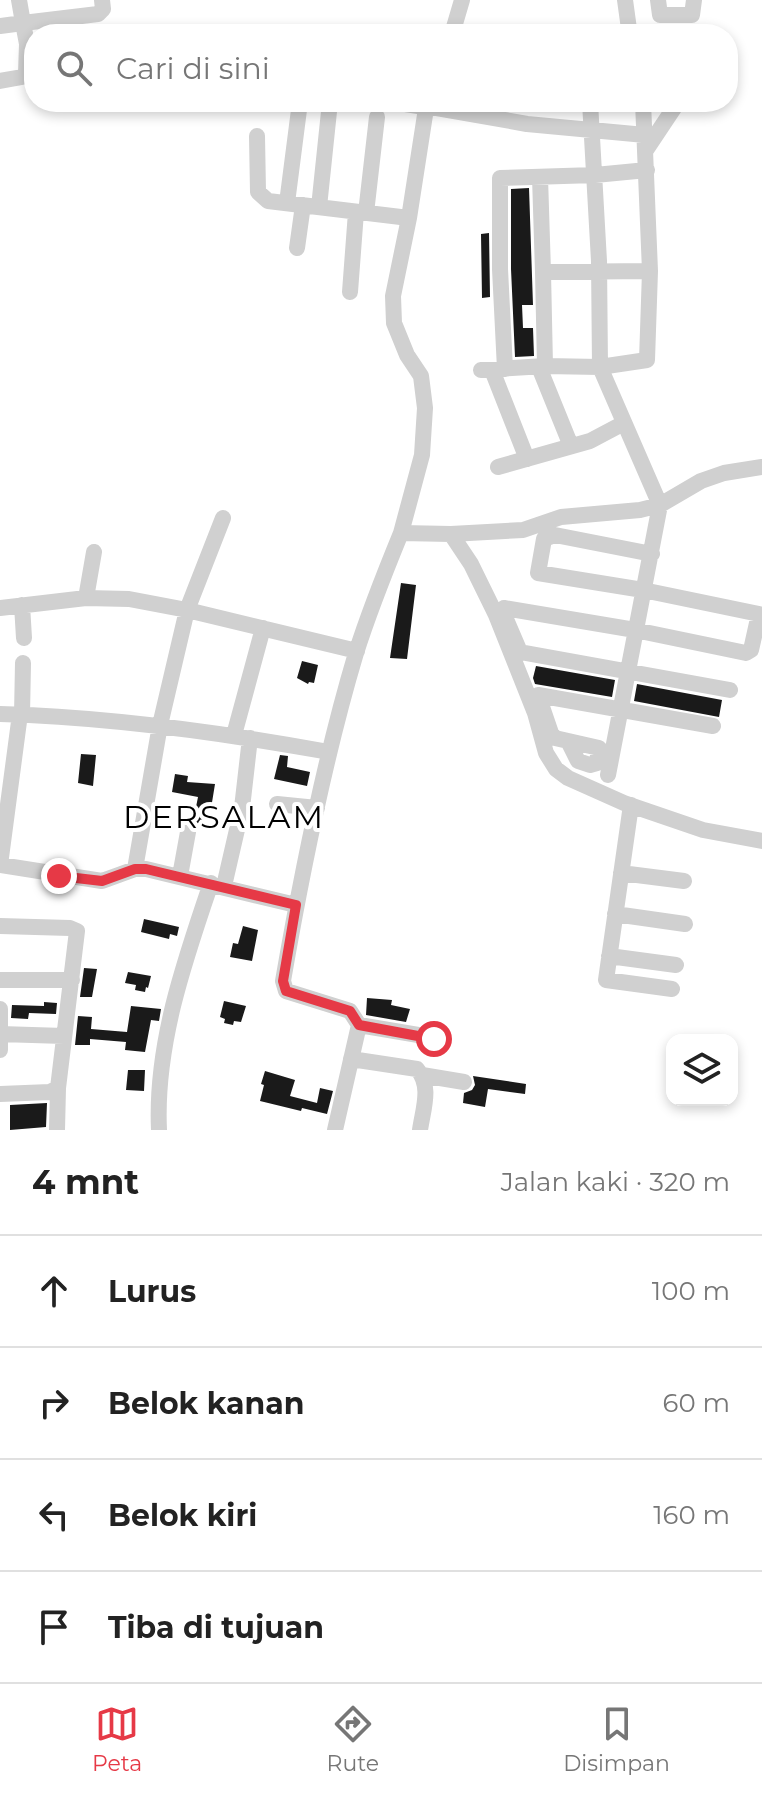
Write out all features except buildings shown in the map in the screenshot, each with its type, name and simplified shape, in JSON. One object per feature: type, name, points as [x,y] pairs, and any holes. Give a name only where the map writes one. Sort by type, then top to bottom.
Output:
[{"type":"street","points":[[19,0],[24,28]]},
{"type":"street","points":[[0,26],[98,14],[103,9],[102,0]]},
{"type":"street","points":[[455,24],[462,0]]},
{"type":"street","points":[[625,0],[628,24]]},
{"type":"street","points":[[658,0],[660,15],[692,15],[694,0]]},
{"type":"street","points":[[0,81],[24,75]]},
{"type":"street","points":[[300,112],[303,205]]},
{"type":"street","points":[[297,248],[303,205],[327,112]]},
{"type":"street","points":[[427,112],[393,296],[394,323],[407,355],[421,376],[425,408],[422,455],[401,533],[357,651],[329,752],[283,981],[286,991],[350,1011],[359,1025],[442,1039]]},
{"type":"street","points":[[464,112],[646,142]]},
{"type":"street","points":[[590,112],[599,272],[600,367],[660,505],[608,775]]},
{"type":"street","points":[[493,370],[542,366],[600,367],[647,360],[650,271],[644,112]]},
{"type":"street","points":[[646,142],[670,112]]},
{"type":"street","points":[[350,292],[377,117]]},
{"type":"street","points":[[257,136],[258,192],[268,201],[409,218]]},
{"type":"street","points":[[527,459],[493,370],[500,269],[500,178],[647,170]]},
{"type":"street","points":[[540,177],[542,366],[571,446]]},
{"type":"street","points":[[543,272],[650,271]]},
{"type":"street","points":[[498,467],[590,441],[624,423]]},
{"type":"street","points":[[401,533],[523,530],[561,517],[640,510],[660,505],[701,481],[724,473],[762,467]]},
{"type":"street","points":[[135,869],[160,725],[187,610],[223,518]]},
{"type":"street","points":[[451,534],[471,564],[496,615],[535,713],[546,753],[556,769],[568,778],[631,805],[703,830],[762,841]]},
{"type":"street","points":[[568,741],[555,738],[551,733],[504,608],[746,653],[751,650],[759,614],[643,590],[538,573],[544,539],[555,535],[652,554]]},
{"type":"street","points":[[86,598],[94,552]]},
{"type":"street","points":[[0,608],[86,598],[129,599],[357,651]]},
{"type":"street","points":[[22,605],[24,638]]},
{"type":"street","points":[[159,1130],[158,1105],[168,1031],[183,964],[217,885],[242,808],[242,736],[263,628]]},
{"type":"street","points":[[520,652],[730,690]]},
{"type":"street","points":[[23,663],[21,714],[0,865],[102,881],[135,869],[180,876],[296,905]]},
{"type":"street","points":[[538,695],[713,726]]},
{"type":"street","points":[[0,714],[64,715],[160,725],[329,752]]},
{"type":"street","points":[[277,804],[317,808]]},
{"type":"street","points":[[631,805],[606,980],[672,989]]},
{"type":"street","points":[[180,876],[188,832]]},
{"type":"street","points":[[621,873],[684,881]]},
{"type":"street","points":[[615,914],[685,924]]},
{"type":"street","points":[[0,926],[76,929],[58,1088],[57,1130]]},
{"type":"street","points":[[609,956],[676,965]]},
{"type":"street","points":[[0,980],[72,980]]},
{"type":"street","points":[[0,1009],[0,1050]]},
{"type":"street","points":[[335,1130],[359,1025]]},
{"type":"street","points":[[0,1034],[64,1036]]},
{"type":"street","points":[[351,1059],[417,1069],[426,1087],[420,1130]]},
{"type":"street","points":[[422,1075],[464,1082]]},
{"type":"street","points":[[0,1094],[50,1092],[58,1088]]},
{"type":"district","name":"DERSALAM","points":[[224,816]]},
{"type":"route","points":[[59,876],[102,881],[135,869],[146,869],[296,905],[283,981],[286,991],[350,1011],[359,1025],[434,1039]]}]
